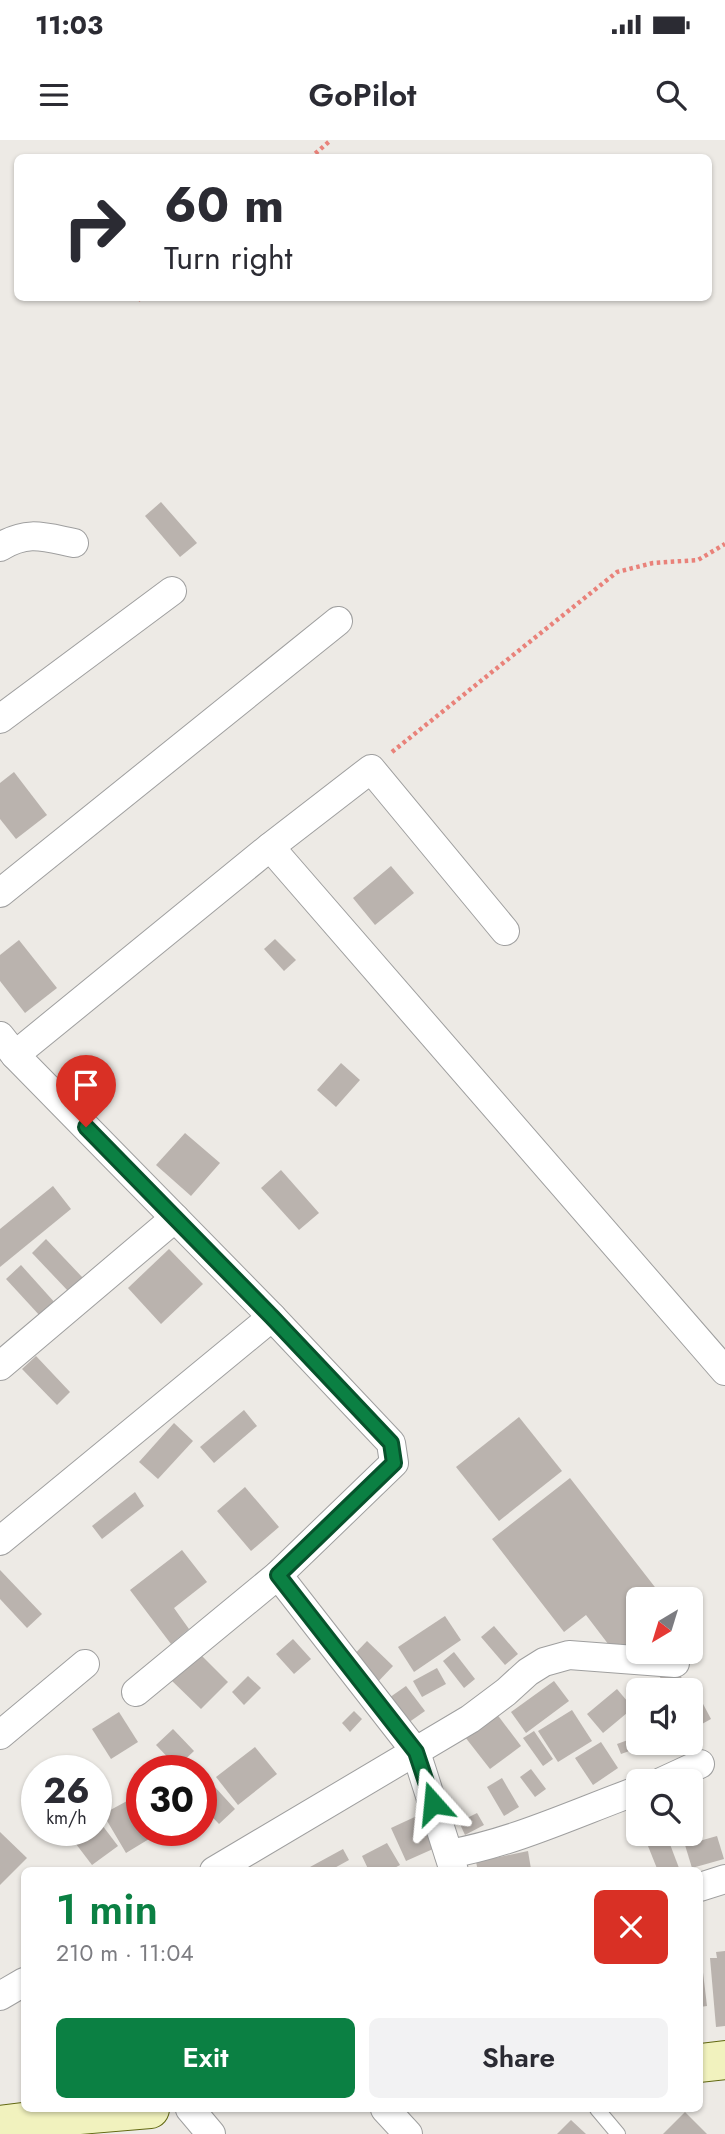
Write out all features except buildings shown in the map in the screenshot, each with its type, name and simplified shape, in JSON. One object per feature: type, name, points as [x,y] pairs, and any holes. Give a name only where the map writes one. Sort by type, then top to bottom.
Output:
[{"type":"street","points":[[0,547],[16,538],[38,535],[74,543]]},
{"type":"street","points":[[0,719],[172,591]]},
{"type":"street","points":[[0,893],[338,621]]},
{"type":"street","points":[[136,1692],[278,1575],[394,1463],[391,1443],[7,1046],[371,769],[505,931]]},
{"type":"street","points":[[270,847],[725,1371]]},
{"type":"street","points":[[0,1366],[175,1217]]},
{"type":"street","points":[[0,1541],[272,1317]]},
{"type":"street","points":[[278,1575],[416,1752],[451,1862],[626,1795]]},
{"type":"street","points":[[221,1867],[470,1719],[544,1662],[569,1655],[626,1659]]},
{"type":"street","points":[[0,1735],[85,1664]]},
{"type":"street","points":[[690,1769],[701,1764]]},
{"type":"street","points":[[703,1886],[725,1879]]},
{"type":"street","points":[[0,1996],[21,1984]]},
{"type":"street","points":[[703,2063],[725,2060]]},
{"type":"street","points":[[0,2125],[114,2112]]},
{"type":"street","points":[[193,2112],[211,2134]]},
{"type":"street","points":[[388,2112],[408,2134]]},
{"type":"lane","points":[[600,2112],[618,2134]]},
{"type":"path","points":[[315,154],[331,140]]},
{"type":"path","points":[[371,769],[617,572],[653,563],[698,560],[725,544]]},
{"type":"route","points":[[86,1127],[391,1443],[394,1463],[278,1575],[416,1752],[433,1803]]}]
